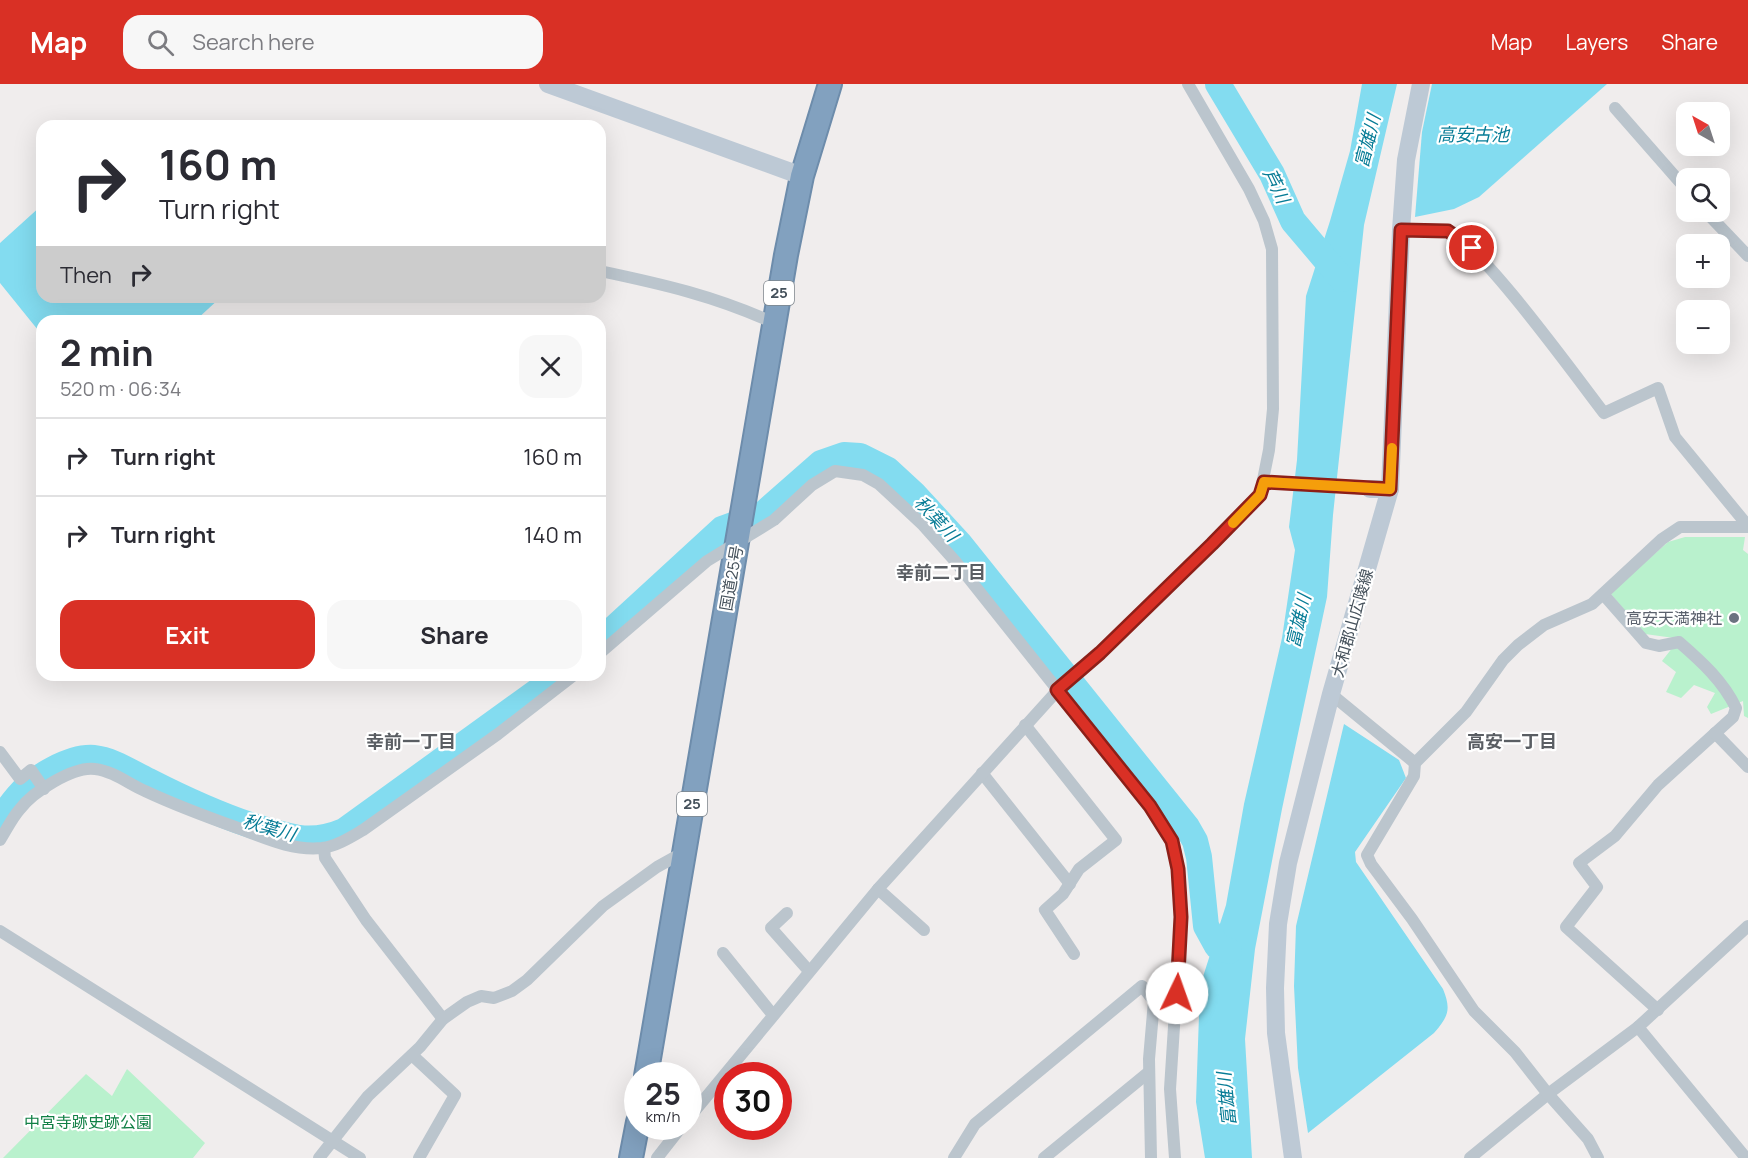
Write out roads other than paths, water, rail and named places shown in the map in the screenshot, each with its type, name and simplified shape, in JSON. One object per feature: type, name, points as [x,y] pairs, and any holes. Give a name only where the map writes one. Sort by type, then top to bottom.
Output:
[{"type":"highway","name":"国道25号","points":[[648,1062],[774,323],[802,176],[830,84]]},
{"type":"highway","points":[[631,1158],[634,1140]]},
{"type":"main road","points":[[548,84],[802,176]]},
{"type":"main road","name":"大和郡山広陵線","points":[[1293,1158],[1276,1033],[1275,988],[1278,924],[1288,863],[1331,694],[1390,489],[1406,160],[1421,84]]},
{"type":"main road","points":[[1370,489],[1390,489]]},
{"type":"street","points":[[702,1102],[878,889],[1057,690],[1080,671],[1260,495],[1264,482],[1273,409],[1272,249],[1264,220],[1249,189],[1188,84]]},
{"type":"street","points":[[1616,108],[1676,177]]},
{"type":"street","points":[[1716,222],[1748,256]]},
{"type":"street","points":[[1401,230],[1448,231],[1472,248],[1604,413],[1658,388],[1675,437],[1748,527]]},
{"type":"street","points":[[606,272],[708,296],[774,323]]},
{"type":"street","points":[[606,648],[706,561],[738,537],[754,534],[774,520],[812,485],[835,471],[862,475],[879,484],[922,524],[955,561],[1159,818],[1172,841],[1176,853],[1181,917],[1170,1081],[1175,1158]]},
{"type":"street","points":[[1264,482],[1370,489]]},
{"type":"street","points":[[1598,1158],[1588,1139],[1515,1052],[1474,1011],[1367,855],[1414,776],[1415,763],[1466,712],[1503,660],[1518,645],[1544,625],[1592,604],[1662,539],[1680,527],[1748,527]]},
{"type":"street","points":[[1603,594],[1646,643],[1659,646],[1679,642],[1705,664],[1728,692],[1736,708],[1733,717],[1658,785],[1615,836],[1579,863],[1597,887],[1566,927],[1658,1010]]},
{"type":"street","points":[[0,840],[21,808],[44,789],[58,779],[76,771],[93,768],[110,773],[144,791],[210,818],[283,845],[324,848],[349,839],[363,830],[507,728],[566,681]]},
{"type":"street","points":[[1331,694],[1415,763]]},
{"type":"street","points":[[1025,725],[1116,840],[1079,869],[1063,894],[1045,910],[1074,954]]},
{"type":"street","points":[[1715,733],[1748,767]]},
{"type":"street","points":[[0,752],[20,778],[31,770],[44,789]]},
{"type":"street","points":[[982,773],[1070,884]]},
{"type":"street","points":[[324,848],[325,858],[366,920],[443,1019]]},
{"type":"street","points":[[319,1158],[368,1096],[412,1055],[443,1019],[467,1002],[481,996],[494,998],[512,991],[547,961],[603,906],[657,867],[684,852]]},
{"type":"street","points":[[878,889],[924,930]]},
{"type":"street","points":[[787,913],[771,928],[809,971]]},
{"type":"street","points":[[1470,1158],[1548,1094],[1638,1027],[1748,926]]},
{"type":"street","points":[[0,931],[360,1158]]},
{"type":"street","points":[[723,953],[773,1015]]},
{"type":"street","points":[[954,1158],[975,1124],[1142,986],[1154,1001],[1149,1072],[1151,1158]]},
{"type":"street","points":[[1638,1027],[1746,1158]]},
{"type":"street","points":[[412,1055],[455,1095],[419,1158]]},
{"type":"street","points":[[1044,1158],[1149,1072]]},
{"type":"street","points":[[657,1158],[671,1140]]},
{"type":"water","name":"富雄川","points":[[1362,84],[1397,84],[1364,225],[1333,515],[1327,597],[1255,949],[1245,1039],[1252,1158],[1205,1158],[1196,1102],[1200,986],[1226,905],[1244,804],[1282,638],[1295,550],[1289,527],[1297,460],[1306,296],[1350,151]]},
{"type":"water","name":"高安古池","points":[[1432,84],[1607,84],[1479,197],[1454,209],[1415,217],[1422,132]]},
{"type":"water","points":[[36,210],[36,303],[214,303],[202,315],[36,315],[36,328],[0,283],[0,243]]},
{"type":"water","points":[[1344,724],[1399,760],[1406,778],[1355,852],[1356,862],[1443,989],[1448,1007],[1446,1017],[1434,1033],[1308,1133],[1298,1068],[1294,986],[1296,926]]},
{"type":"waterway","name":"芦川","points":[[1218,84],[1272,174],[1293,221],[1342,279]]},
{"type":"waterway","name":"秋葉川","points":[[606,635],[722,529],[763,514],[821,463],[844,455],[860,456],[888,470],[914,494],[959,543],[1187,827],[1195,841],[1199,857],[1206,926],[1217,946],[1229,951]]},
{"type":"waterway","name":"秋葉川","points":[[0,823],[18,796],[33,782],[63,764],[84,758],[94,758],[115,764],[222,815],[261,829],[299,838],[311,839],[328,836],[344,831],[552,681]]},
{"type":"place","name":"高安天満神社","points":[[1734,618]]},
{"type":"district","name":"幸前二丁目","points":[[941,573]]},
{"type":"district","name":"幸前一丁目","points":[[411,742]]},
{"type":"district","name":"高安一丁目","points":[[1512,742]]},
{"type":"park label","name":"中宮寺跡史跡公園","points":[[88,1122]]}]
